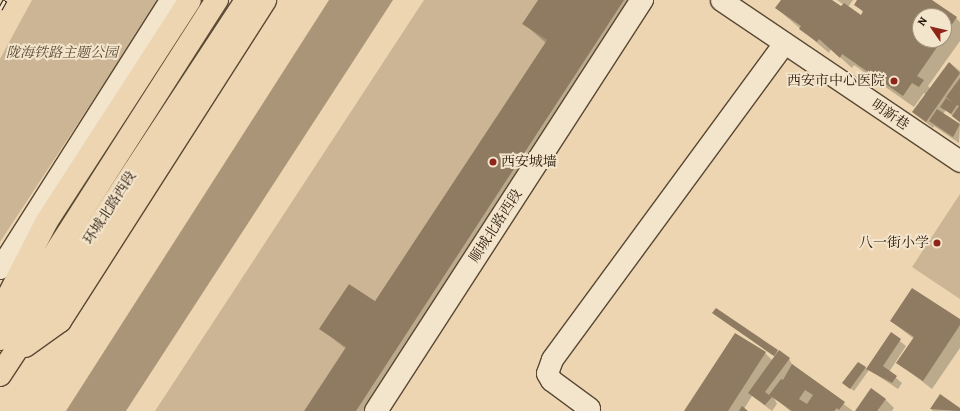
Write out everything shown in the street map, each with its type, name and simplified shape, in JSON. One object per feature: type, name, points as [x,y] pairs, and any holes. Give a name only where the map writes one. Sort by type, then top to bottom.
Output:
[{"type":"main road","points":[[0,312],[47,221],[190,0]]},
{"type":"main road","name":"环城北路西段","points":[[0,375],[7,347],[217,0]]},
{"type":"main road","name":"环城北路西段","points":[[7,347],[220,41],[246,0]]},
{"type":"main road","points":[[7,347],[60,321],[265,0]]},
{"type":"street","points":[[0,268],[170,0]]},
{"type":"street","name":"顺城北路西段","points":[[376,411],[642,0]]},
{"type":"street","name":"明新巷","points":[[721,0],[960,162]]},
{"type":"street","points":[[588,411],[589,408],[551,380],[547,373],[552,359],[784,43]]},
{"type":"green space","name":"陇海铁路主题公园","points":[[32,0],[159,0],[0,242],[0,59]]},
{"type":"green space","points":[[424,0],[538,0],[522,24],[547,40],[375,301],[349,284],[320,329],[346,347],[304,411],[155,411]]},
{"type":"green space","points":[[960,194],[960,299],[912,267]]},
{"type":"shaded area","points":[[329,0],[393,0],[126,411],[66,411]]},
{"type":"building","name":"西安城墙","points":[[538,0],[624,0],[356,411],[304,411],[346,347],[319,329],[349,284],[375,301],[547,40],[522,24]]},
{"type":"building","name":"西安市中心医院","points":[[781,0],[832,0],[841,6],[844,3],[861,15],[863,11],[854,5],[857,0],[932,0],[944,8],[912,8],[912,48],[936,48],[917,76],[924,80],[919,87],[912,83],[903,96],[842,54],[840,58],[819,39],[817,42],[799,29],[801,26],[775,8]]},
{"type":"building","name":"西安市中心医院","points":[[952,14],[957,17],[952,24]]},
{"type":"building","points":[[949,62],[960,73],[926,122],[912,112]]},
{"type":"building","points":[[960,78],[960,122],[952,116],[959,106],[957,105],[951,114],[940,107],[946,98],[953,103],[946,97]]},
{"type":"building","points":[[937,109],[960,124],[953,137],[929,121]]},
{"type":"building","points":[[912,288],[960,319],[960,325],[923,381],[896,363],[914,337],[890,321]]},
{"type":"building","points":[[716,308],[778,350],[774,356],[712,313]]},
{"type":"building","points":[[891,332],[901,339],[883,366],[897,376],[892,383],[866,369]]},
{"type":"building","points":[[735,333],[766,352],[728,411],[684,411]]},
{"type":"building","points":[[779,350],[790,358],[765,392],[772,397],[765,405],[748,393]]},
{"type":"building","points":[[858,362],[866,367],[850,389],[842,383]]},
{"type":"building","points":[[792,364],[845,402],[839,410],[837,408],[834,411],[792,411],[769,395],[781,379],[783,380]],"holes":[[[805,390],[813,395],[807,404],[799,399]]]},
{"type":"building","points":[[871,388],[886,399],[877,411],[855,411]]},
{"type":"building","points":[[940,394],[960,408],[960,411],[930,409]]},
{"type":"building","points":[[742,406],[748,411],[739,411]]},
{"type":"railway","points":[[0,9],[5,0]]},
{"type":"place","name":"西安市中心医院","points":[[894,81]]},
{"type":"place","name":"西安城墙","points":[[493,162]]},
{"type":"place","name":"八一街小学","points":[[937,243]]}]
